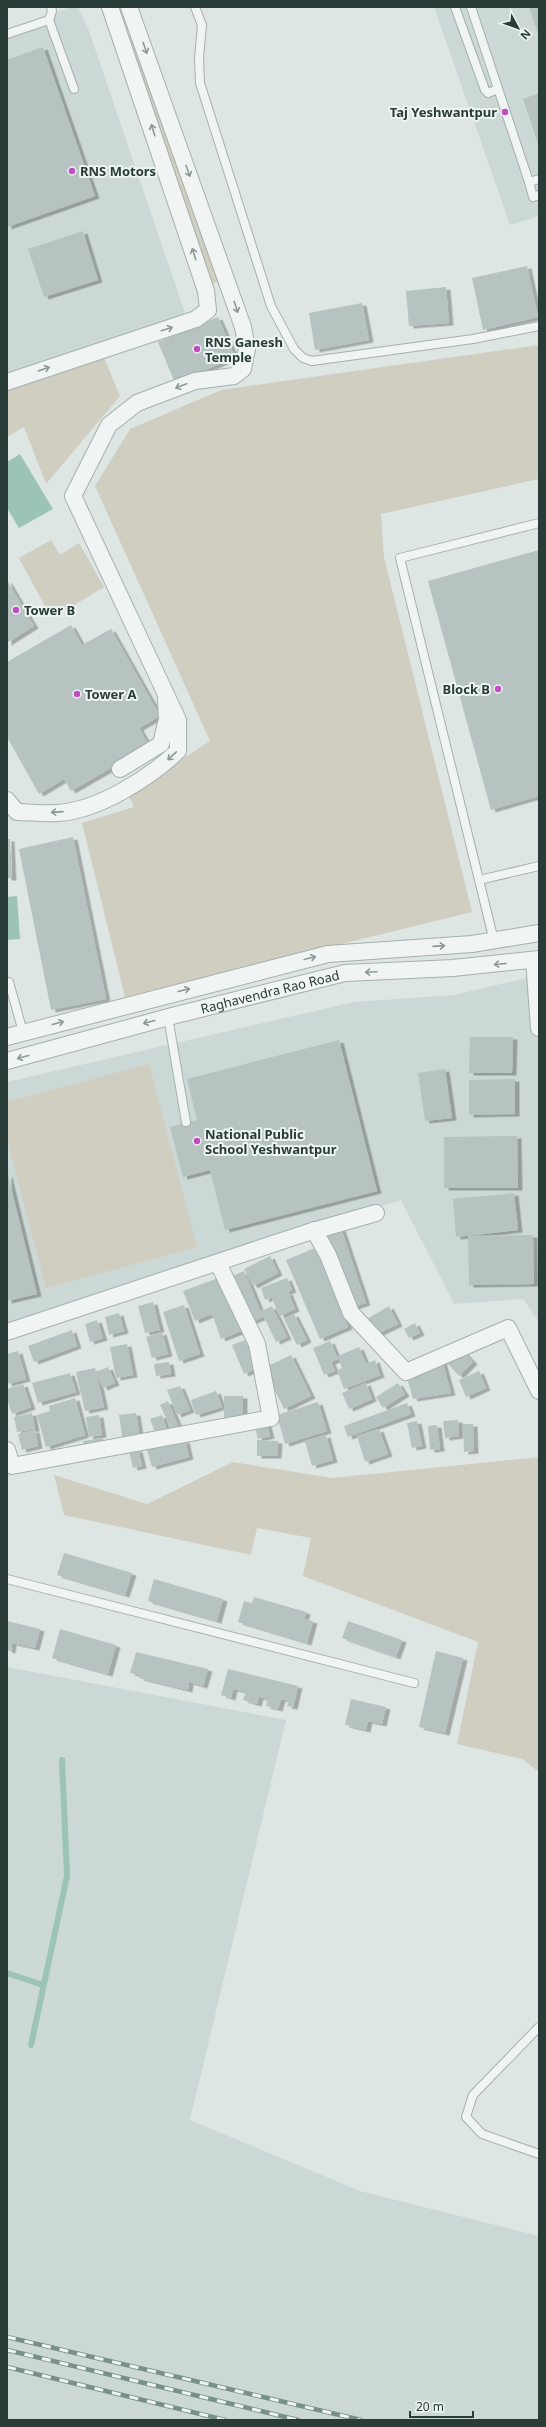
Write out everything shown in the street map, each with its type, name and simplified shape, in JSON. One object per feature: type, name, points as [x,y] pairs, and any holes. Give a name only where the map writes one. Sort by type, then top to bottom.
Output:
[{"type":"street","points":[[7,382],[196,319],[208,310],[206,291],[110,7]]},
{"type":"street","points":[[7,800],[17,812],[58,813],[92,806],[157,770],[178,751],[178,720],[73,496],[109,426],[137,403],[195,381],[234,376],[243,369],[247,349],[229,285],[129,7]]},
{"type":"street","points":[[206,291],[229,285]]},
{"type":"street","points":[[120,769],[161,744],[167,718],[166,694]]},
{"type":"street","name":"Raghavendra Rao Road","points":[[7,1037],[328,954],[472,944],[539,932]]},
{"type":"street","points":[[536,960],[539,1028]]},
{"type":"street","name":"Raghavendra Rao Road","points":[[7,1061],[168,1017],[345,973],[453,968],[536,960]]},
{"type":"street","points":[[7,1332],[314,1230],[376,1213]]},
{"type":"street","points":[[314,1230],[328,1255],[351,1313],[406,1372],[508,1328],[539,1391]]},
{"type":"street","points":[[7,1450],[12,1466],[271,1418],[257,1344],[218,1263]]},
{"type":"lane","points":[[51,7],[52,11],[50,20],[74,89]]},
{"type":"lane","points":[[195,7],[202,25],[199,58],[200,83],[271,306],[294,349],[303,358],[312,361],[473,339],[539,326]]},
{"type":"lane","points":[[455,7],[485,90],[488,93],[498,89]]},
{"type":"lane","points":[[471,7],[533,197],[539,195]]},
{"type":"lane","points":[[7,34],[50,20]]},
{"type":"lane","points":[[528,182],[539,179]]},
{"type":"lane","points":[[494,941],[400,558],[539,523]]},
{"type":"lane","points":[[479,880],[539,866]]},
{"type":"lane","points":[[9,982],[23,1032]]},
{"type":"lane","points":[[168,1017],[186,1122]]},
{"type":"lane","points":[[7,1579],[414,1683]]},
{"type":"lane","points":[[539,2027],[473,2095],[466,2118],[482,2134],[539,2154]]},
{"type":"shaded area","name":"RNS Motors","points":[[71,7],[78,7],[88,28],[185,313],[7,379],[7,30]]},
{"type":"shaded area","name":"Taj Yeshwantpur","points":[[434,7],[539,7],[539,216],[510,225]]},
{"type":"shaded area","points":[[138,33],[220,281],[211,284],[129,36]]},
{"type":"shaded area","points":[[539,345],[539,479],[381,514],[384,557],[472,912],[125,997],[82,823],[134,807],[128,795],[210,741],[95,486],[130,429],[221,390]]},
{"type":"shaded area","points":[[103,355],[120,396],[46,484],[24,427],[7,437],[7,389]]},
{"type":"shaded area","points":[[20,454],[53,509],[19,528],[7,508],[7,462]]},
{"type":"shaded area","points":[[51,540],[60,555],[79,543],[104,587],[66,610],[46,608],[19,558]]},
{"type":"shaded area","points":[[17,896],[20,939],[7,940],[7,897]]},
{"type":"shaded area","name":"National Public School Yeshwantpur","points":[[539,975],[539,1322],[523,1299],[454,1304],[401,1200],[7,1324],[7,1082],[354,1002],[454,995]]},
{"type":"shaded area","points":[[149,1064],[197,1247],[46,1288],[7,1139],[7,1102]]},
{"type":"shaded area","points":[[539,1457],[539,1772],[522,1759],[457,1744],[478,1642],[303,1576],[311,1538],[257,1528],[251,1555],[64,1515],[54,1475],[147,1504],[233,1462],[332,1478]]},
{"type":"shaded area","points":[[7,1667],[286,1720],[190,2120],[360,2191],[539,2236],[539,2420],[7,2420]]},
{"type":"building","points":[[529,7],[539,7],[539,37]]},
{"type":"building","points":[[43,47],[95,196],[7,227],[7,60]]},
{"type":"building","points":[[539,93],[539,147],[523,99]]},
{"type":"building","points":[[83,231],[98,280],[44,297],[28,249]]},
{"type":"building","points":[[527,266],[538,317],[483,330],[472,278]]},
{"type":"building","points":[[446,287],[449,323],[409,326],[406,291]]},
{"type":"building","points":[[362,303],[369,340],[315,350],[309,313]]},
{"type":"building","name":"RNS Ganesh Temple","points":[[218,317],[235,357],[175,383],[158,342]]},
{"type":"building","name":"Block B","points":[[539,550],[539,796],[491,810],[428,581]]},
{"type":"building","name":"Tower B","points":[[7,580],[34,626],[7,643]]},
{"type":"building","name":"Tower A","points":[[71,625],[82,645],[111,629],[160,716],[139,728],[149,746],[71,791],[64,779],[39,794],[7,737],[7,662]]},
{"type":"building","points":[[73,837],[106,999],[51,1010],[19,849]]},
{"type":"building","points":[[7,839],[10,839],[12,878],[7,878]]},
{"type":"building","points":[[470,1037],[513,1037],[512,1073],[469,1073]]},
{"type":"building","points":[[339,1040],[377,1191],[225,1230],[210,1170],[183,1177],[170,1127],[197,1120],[187,1079]]},
{"type":"building","points":[[445,1069],[452,1118],[425,1121],[418,1073]]},
{"type":"building","points":[[515,1079],[515,1114],[469,1115],[469,1080]]},
{"type":"building","points":[[517,1136],[518,1188],[444,1188],[444,1137]]},
{"type":"building","points":[[8,1175],[37,1294],[7,1301],[7,1176]]},
{"type":"building","points":[[514,1193],[518,1230],[456,1237],[453,1199]]},
{"type":"building","points":[[341,1228],[366,1303],[351,1308],[326,1233]]},
{"type":"building","points":[[533,1235],[534,1284],[469,1285],[468,1236]]},
{"type":"building","points":[[315,1248],[348,1327],[320,1339],[286,1260]]},
{"type":"building","points":[[270,1256],[278,1273],[253,1286],[244,1269]]},
{"type":"building","points":[[244,1271],[263,1317],[248,1323],[228,1278]]},
{"type":"building","points":[[221,1277],[241,1331],[221,1339],[212,1314],[195,1321],[183,1291]]},
{"type":"building","points":[[287,1278],[292,1290],[265,1300],[261,1288]]},
{"type":"building","points":[[288,1292],[295,1309],[280,1316],[272,1299]]},
{"type":"building","points":[[153,1302],[160,1330],[145,1333],[138,1306]]},
{"type":"building","points":[[184,1305],[200,1354],[179,1361],[163,1312]]},
{"type":"building","points":[[272,1306],[287,1337],[276,1342],[261,1311]]},
{"type":"building","points":[[389,1306],[398,1324],[375,1335],[367,1319]]},
{"type":"building","points":[[119,1313],[124,1331],[109,1335],[105,1317]]},
{"type":"building","points":[[294,1314],[307,1340],[297,1345],[284,1319]]},
{"type":"building","points":[[97,1320],[103,1338],[90,1342],[85,1324]]},
{"type":"building","points":[[415,1323],[420,1333],[409,1338],[404,1329]]},
{"type":"building","points":[[72,1330],[77,1346],[34,1362],[28,1346]]},
{"type":"building","points":[[162,1332],[168,1354],[152,1358],[146,1337]]},
{"type":"building","points":[[245,1340],[257,1368],[244,1374],[232,1345]]},
{"type":"building","points":[[330,1341],[338,1359],[331,1362],[335,1371],[324,1375],[313,1348]]},
{"type":"building","points":[[127,1344],[133,1375],[116,1378],[110,1347]]},
{"type":"building","points":[[359,1347],[366,1364],[375,1360],[380,1375],[344,1389],[337,1370],[342,1368],[338,1356]]},
{"type":"building","points":[[462,1350],[473,1362],[459,1376],[447,1363]]},
{"type":"building","points":[[18,1351],[26,1379],[7,1384],[7,1354]]},
{"type":"building","points":[[291,1355],[311,1396],[284,1409],[264,1368]]},
{"type":"building","points":[[442,1360],[451,1393],[413,1399],[406,1375]]},
{"type":"building","points":[[169,1362],[171,1374],[156,1376],[154,1364]]},
{"type":"building","points":[[108,1367],[115,1383],[103,1388],[96,1372]]},
{"type":"building","points":[[95,1368],[104,1407],[85,1411],[76,1372]]},
{"type":"building","points":[[479,1371],[486,1388],[466,1397],[459,1380]]},
{"type":"building","points":[[70,1373],[76,1392],[38,1403],[32,1383]]},
{"type":"building","points":[[366,1383],[372,1399],[349,1409],[342,1393]]},
{"type":"building","points":[[398,1383],[405,1394],[383,1408],[376,1397]]},
{"type":"building","points":[[23,1384],[31,1407],[12,1414],[7,1399],[7,1389]]},
{"type":"building","points":[[180,1386],[190,1410],[177,1415],[167,1390]]},
{"type":"building","points":[[216,1391],[222,1407],[196,1415],[191,1400]]},
{"type":"building","points":[[224,1396],[243,1396],[243,1421],[224,1422]]},
{"type":"building","points":[[75,1398],[85,1435],[46,1447],[37,1415],[50,1411],[49,1406]]},
{"type":"building","points":[[168,1401],[180,1430],[173,1434],[160,1405]]},
{"type":"building","points":[[318,1402],[327,1431],[285,1444],[277,1415]]},
{"type":"building","points":[[407,1403],[411,1414],[348,1437],[344,1426]]},
{"type":"building","points":[[32,1413],[35,1429],[17,1432],[14,1417]]},
{"type":"building","points":[[136,1413],[140,1439],[123,1442],[119,1415]]},
{"type":"building","points":[[99,1415],[102,1435],[89,1437],[86,1417]]},
{"type":"building","points":[[162,1415],[168,1433],[157,1437],[150,1419]]},
{"type":"building","points":[[266,1420],[270,1436],[258,1439],[254,1423]]},
{"type":"building","points":[[458,1420],[459,1436],[445,1438],[443,1421]]},
{"type":"building","points":[[417,1421],[422,1446],[412,1448],[407,1423]]},
{"type":"building","points":[[463,1424],[473,1424],[474,1451],[464,1452]]},
{"type":"building","points":[[437,1425],[440,1449],[430,1450],[428,1426]]},
{"type":"building","points":[[379,1429],[388,1454],[365,1462],[357,1436]]},
{"type":"building","points":[[35,1430],[38,1446],[22,1450],[18,1434]]},
{"type":"building","points":[[326,1435],[333,1460],[312,1466],[305,1441]]},
{"type":"building","points":[[103,1438],[104,1447],[84,1449],[83,1441]]},
{"type":"building","points":[[185,1440],[189,1457],[152,1467],[147,1450]]},
{"type":"building","points":[[257,1440],[278,1441],[277,1456],[257,1456]]},
{"type":"building","points":[[138,1449],[142,1466],[133,1468],[129,1451]]},
{"type":"building","points":[[64,1553],[132,1573],[125,1595],[57,1575]]},
{"type":"building","points":[[154,1579],[223,1599],[217,1621],[148,1601]]},
{"type":"building","points":[[254,1597],[306,1612],[304,1619],[313,1621],[307,1643],[238,1622],[244,1601],[252,1603]]},
{"type":"building","points":[[7,1621],[40,1629],[35,1648],[12,1643],[11,1651],[7,1650]]},
{"type":"building","points":[[348,1621],[402,1640],[396,1657],[342,1638]]},
{"type":"building","points":[[60,1629],[116,1645],[108,1674],[52,1658]]},
{"type":"building","points":[[436,1651],[463,1658],[445,1733],[419,1727]]},
{"type":"building","points":[[136,1652],[208,1669],[203,1686],[189,1682],[188,1690],[139,1678],[140,1675],[130,1673]]},
{"type":"building","points":[[228,1669],[298,1686],[293,1707],[287,1706],[289,1701],[281,1699],[278,1709],[266,1706],[268,1699],[259,1697],[257,1704],[243,1700],[246,1692],[233,1689],[231,1698],[221,1695]]},
{"type":"building","points":[[351,1699],[386,1707],[382,1724],[368,1721],[366,1730],[345,1725]]},
{"type":"waterway","points":[[31,2045],[67,1876],[62,1760]]},
{"type":"waterway","points":[[7,1973],[43,1985]]},
{"type":"railway","points":[[7,2337],[361,2420]]},
{"type":"railway","points":[[7,2350],[298,2420]]},
{"type":"railway","points":[[7,2367],[225,2420]]},
{"type":"place","name":"Taj Yeshwantpur","points":[[505,112]]},
{"type":"place","name":"RNS Motors","points":[[72,171]]},
{"type":"place","name":"RNS Ganesh Temple","points":[[197,349]]},
{"type":"place","name":"Tower B","points":[[16,610]]},
{"type":"place","name":"Block B","points":[[498,689]]},
{"type":"place","name":"Tower A","points":[[77,694]]},
{"type":"place","name":"National Public School Yeshwantpur","points":[[197,1141]]}]
